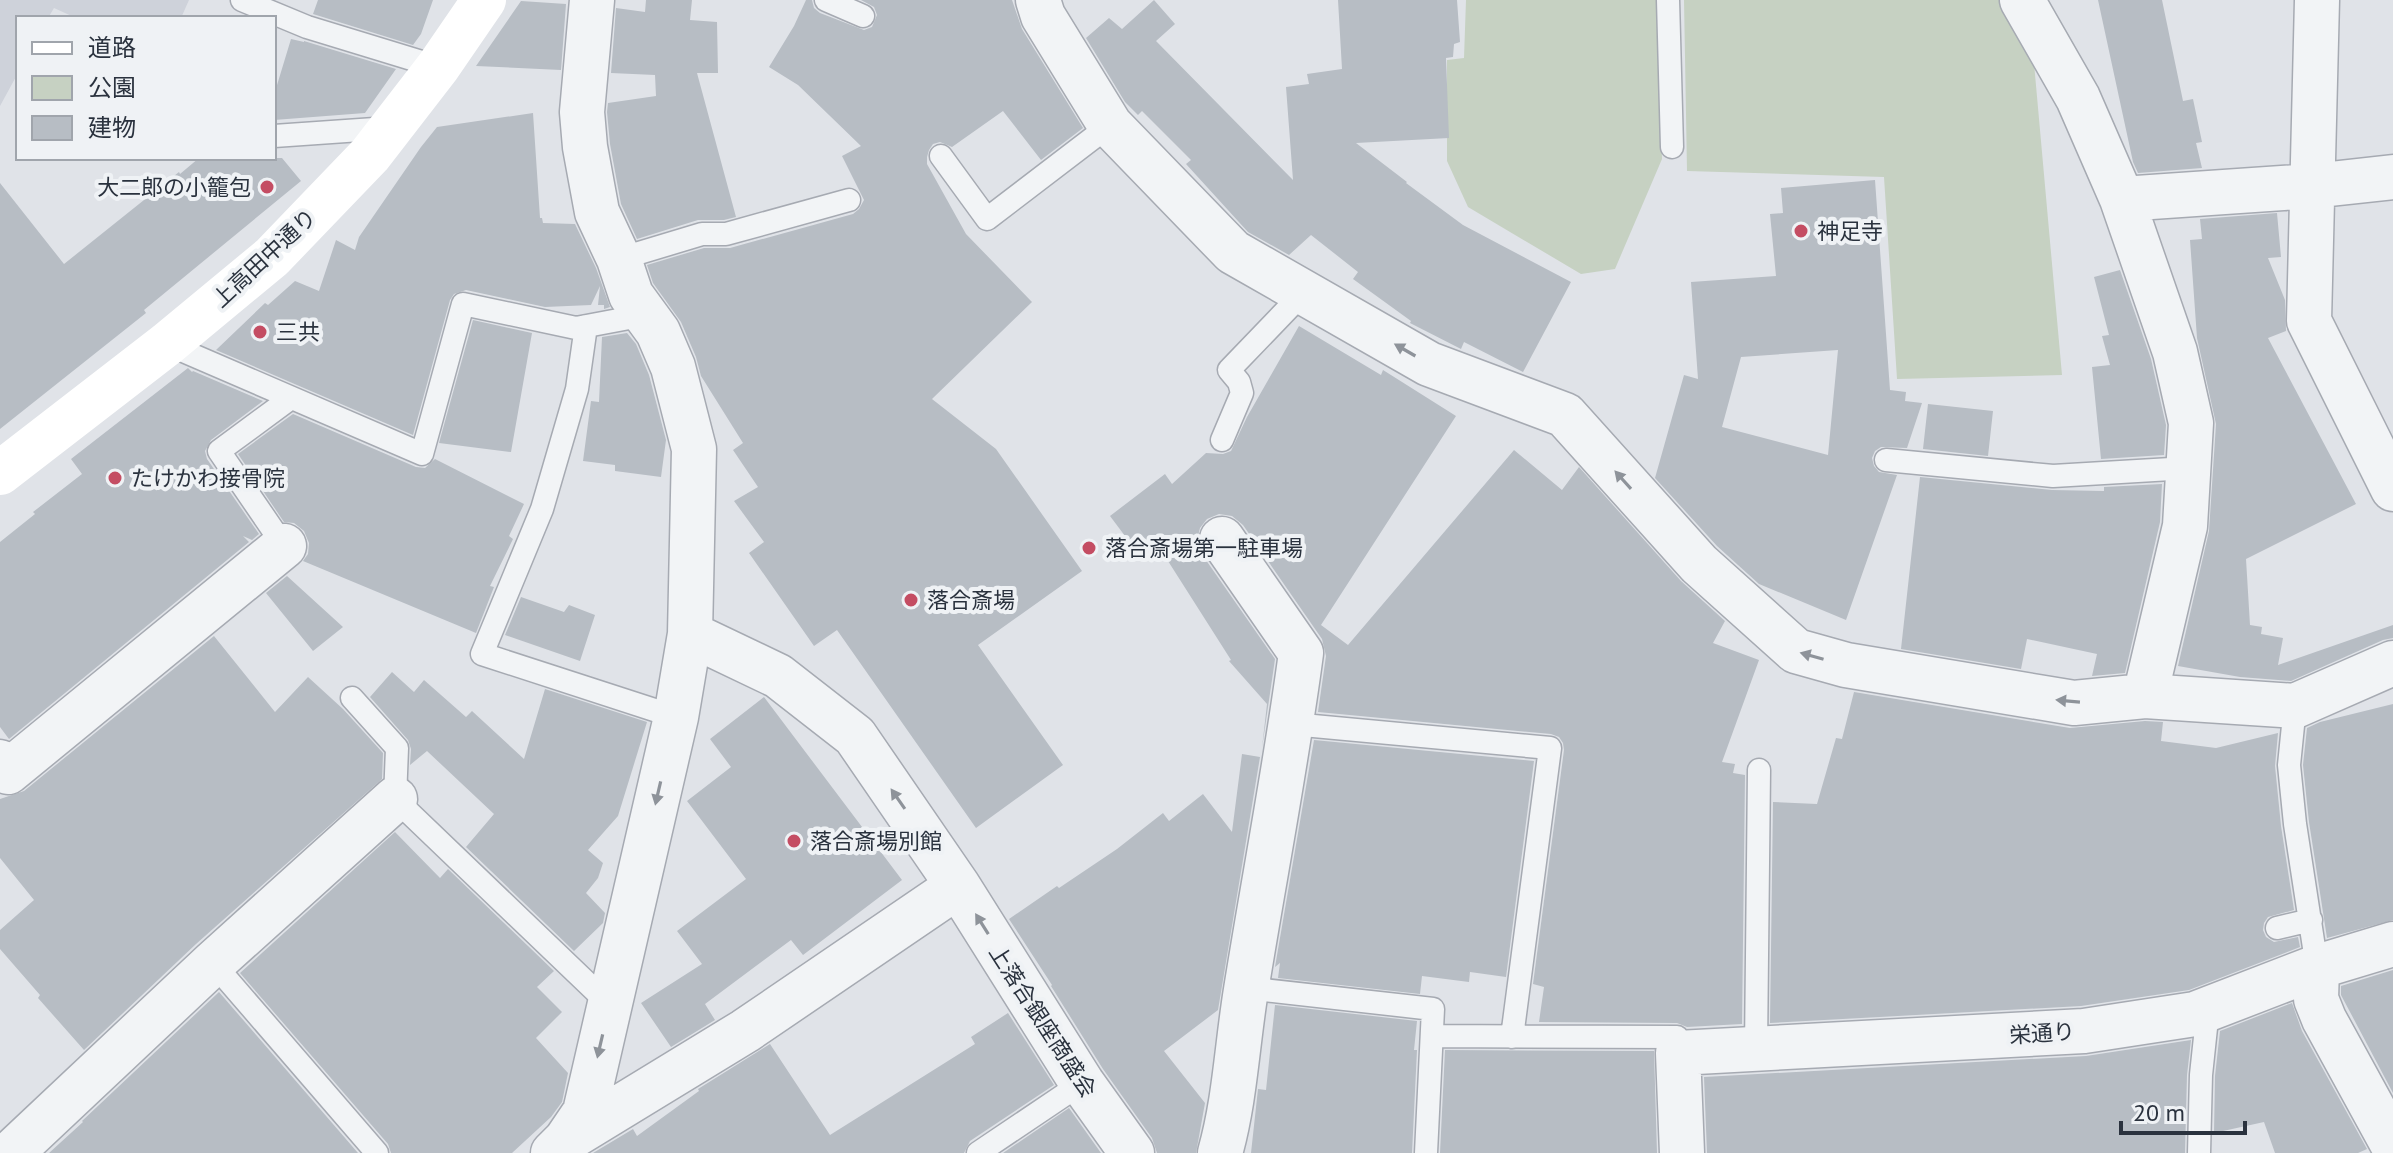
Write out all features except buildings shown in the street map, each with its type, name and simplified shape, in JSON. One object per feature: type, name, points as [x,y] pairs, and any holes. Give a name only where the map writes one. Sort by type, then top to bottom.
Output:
[{"type":"street","name":"上高田中通り","points":[[0,473],[167,344],[272,257],[370,155],[438,67],[484,0]]},
{"type":"street","points":[[560,1146],[585,1112],[676,717],[690,634],[694,449],[673,367],[658,332],[631,295],[619,259],[597,212],[582,112],[592,0]]},
{"type":"street","points":[[1038,0],[1043,16],[1110,125],[1233,252],[1429,364],[1565,415],[1699,564],[1796,651],[1846,665],[2074,703],[2145,696],[2295,706],[2393,663]]},
{"type":"street","points":[[2022,0],[2078,98],[2122,199],[2175,352],[2191,423],[2185,526],[2145,696]]},
{"type":"street","points":[[2317,0],[2309,321],[2393,489]]},
{"type":"street","points":[[2122,199],[2312,186],[2393,177]]},
{"type":"street","points":[[1220,1153],[1228,1127],[1246,988],[1292,724],[1301,653],[1222,539]]},
{"type":"street","points":[[0,762],[8,772],[284,546]]},
{"type":"street","name":"上落合銀座商盛会","points":[[690,634],[778,676],[855,736],[958,886],[1082,1083],[1132,1153]]},
{"type":"street","points":[[11,1153],[213,963],[395,799]]},
{"type":"street","points":[[560,1146],[745,1031],[958,886]]},
{"type":"street","name":"栄通り","points":[[1678,1053],[2084,1031],[2195,1014],[2317,967],[2393,944]]},
{"type":"street","points":[[2317,967],[2316,999],[2324,1019],[2393,1145]]},
{"type":"street","points":[[1678,1053],[1682,1153]]},
{"type":"lane","points":[[242,0],[307,27],[438,67]]},
{"type":"lane","points":[[826,0],[863,16]]},
{"type":"lane","points":[[1668,0],[1672,147]]},
{"type":"lane","points":[[941,156],[987,219],[1110,125]]},
{"type":"lane","points":[[276,136],[391,128]]},
{"type":"lane","points":[[619,259],[702,234],[726,234],[849,200]]},
{"type":"lane","points":[[1222,440],[1242,393],[1239,382],[1229,370],[1304,292]]},
{"type":"lane","points":[[167,344],[422,454],[463,304],[576,328],[645,315]]},
{"type":"lane","points":[[586,326],[577,389],[542,509],[482,654],[676,717]]},
{"type":"lane","points":[[284,546],[219,451],[291,398]]},
{"type":"lane","points":[[1886,460],[2053,476],[2188,468]]},
{"type":"lane","points":[[352,698],[397,748],[395,799],[609,1004]]},
{"type":"lane","points":[[2295,706],[2289,765],[2317,967]]},
{"type":"lane","points":[[1292,724],[1550,748],[1512,1037]]},
{"type":"lane","points":[[1756,1049],[1759,770]]},
{"type":"lane","points":[[2277,928],[2311,920]]},
{"type":"lane","points":[[213,963],[377,1153]]},
{"type":"lane","points":[[1246,988],[1433,1009],[1426,1153]]},
{"type":"lane","points":[[2199,1153],[2201,1075],[2208,1009]]},
{"type":"lane","points":[[1432,1036],[1677,1037],[1678,1053]]},
{"type":"lane","points":[[978,1153],[1082,1083]]},
{"type":"shaded area","points":[[0,0],[189,0],[182,16],[72,16],[54,8],[49,16],[16,16],[16,77],[0,106]]},
{"type":"green space","points":[[1466,0],[1658,0],[1662,159],[1615,269],[1581,274],[1468,207],[1447,161],[1447,60],[1464,58]]},
{"type":"green space","points":[[1684,0],[2004,0],[2033,52],[2062,375],[1897,379],[1884,177],[1687,171]]},
{"type":"place","name":"大二郎の小籠包","points":[[267,187]]},
{"type":"place","name":"神足寺","points":[[1801,231]]},
{"type":"place","name":"三共","points":[[260,332]]},
{"type":"place","name":"たけかわ接骨院","points":[[115,478]]},
{"type":"place","name":"落合斎場第一駐車場","points":[[1089,548]]},
{"type":"place","name":"落合斎場","points":[[911,600]]},
{"type":"place","name":"落合斎場別館","points":[[794,841]]}]
